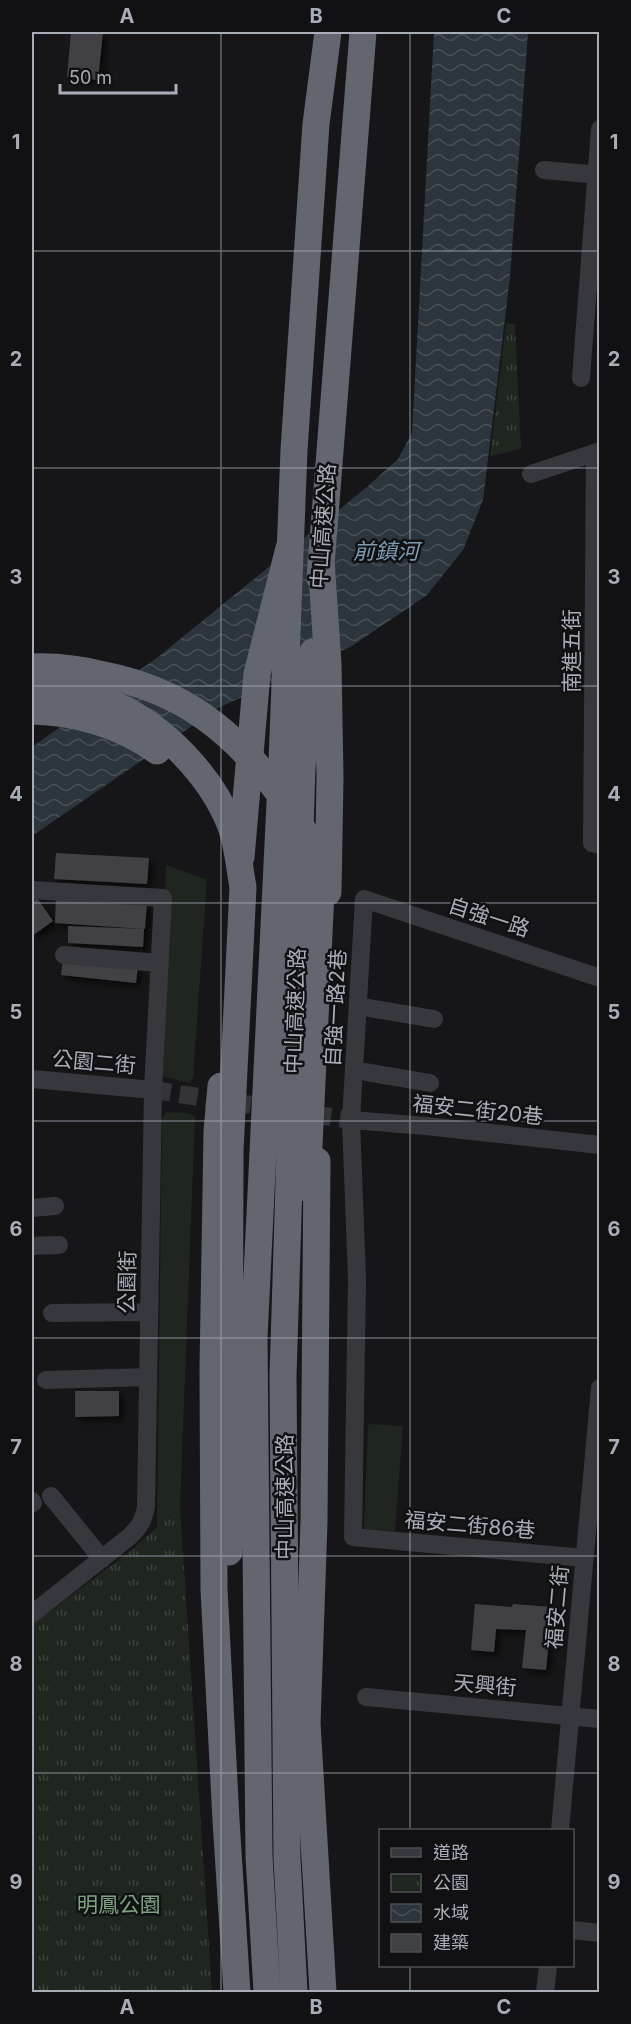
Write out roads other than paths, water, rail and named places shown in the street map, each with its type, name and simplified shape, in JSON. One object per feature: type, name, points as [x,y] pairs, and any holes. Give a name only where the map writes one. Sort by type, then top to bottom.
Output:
[{"type":"highway","points":[[316,124],[321,32]]},
{"type":"highway","name":"中山高速公路","points":[[267,1992],[259,1856],[254,1337],[282,762],[294,450],[316,124],[327,32]]},
{"type":"highway","name":"中山高速公路","points":[[294,1992],[287,1858],[283,1376],[302,767],[338,360],[363,32]]},
{"type":"highway","points":[[357,106],[370,32]]},
{"type":"highway","points":[[237,1992],[214,1589],[213,1344],[217,1132],[230,962],[257,674],[289,548]]},
{"type":"highway","points":[[308,1724],[314,1522],[317,1102],[328,913],[330,777],[328,664],[321,560]]},
{"type":"highway","points":[[32,650],[71,651],[142,667],[183,686],[223,712],[275,766],[290,786],[306,816],[316,843],[321,870],[297,1458],[302,1654],[323,1992]]},
{"type":"highway","points":[[32,667],[75,668],[129,680],[165,694],[201,714],[243,748],[260,767],[297,818],[321,870]]},
{"type":"highway","points":[[32,688],[76,694],[119,707],[151,727],[180,750],[217,797],[230,824],[237,849],[243,887],[230,1151],[229,1552],[239,1802],[232,1920]]},
{"type":"highway","points":[[32,711],[81,717],[111,726],[148,745],[174,765],[197,792],[216,820],[227,844],[242,900]]},
{"type":"street","points":[[581,378],[600,129]]},
{"type":"street","points":[[544,170],[598,175]]},
{"type":"street","points":[[531,474],[597,452]]},
{"type":"street","name":"南進五街","points":[[597,452],[592,843],[600,845]]},
{"type":"street","name":"公園街","points":[[32,890],[163,898],[153,1090],[145,1517],[138,1529],[32,1614]]},
{"type":"street","name":"自強一路","points":[[364,899],[600,978]]},
{"type":"street","name":"自強一路2巷","points":[[352,1537],[357,1279],[351,1120],[364,899]]},
{"type":"street","points":[[64,955],[159,963]]},
{"type":"street","points":[[358,1006],[434,1019]]},
{"type":"street","points":[[354,1070],[429,1083]]},
{"type":"street","name":"公園二街","points":[[32,1079],[153,1090]]},
{"type":"street","name":"福安二街20巷","points":[[351,1120],[600,1145]]},
{"type":"street","points":[[32,1208],[55,1206]]},
{"type":"street","points":[[32,1246],[59,1245]]},
{"type":"street","points":[[52,1313],[149,1312]]},
{"type":"street","points":[[46,1380],[148,1377]]},
{"type":"street","name":"福安二街","points":[[560,1829],[600,1388]]},
{"type":"street","points":[[51,1496],[102,1559]]},
{"type":"street","name":"福安二街86巷","points":[[352,1537],[584,1558]]},
{"type":"street","name":"天興街","points":[[366,1696],[600,1719]]},
{"type":"street","points":[[574,1930],[600,1933]]},
{"type":"street","points":[[545,1992],[548,1967]]},
{"type":"water","name":"前鎮河","points":[[434,32],[528,32],[510,277],[483,500],[463,550],[427,595],[352,646],[218,708],[32,836],[32,747],[158,657],[367,487],[398,459],[412,433]]},
{"type":"tunnel","points":[[153,1090],[351,1120]]},
{"type":"park label","name":"明鳳公園","points":[[119,1904]]}]
